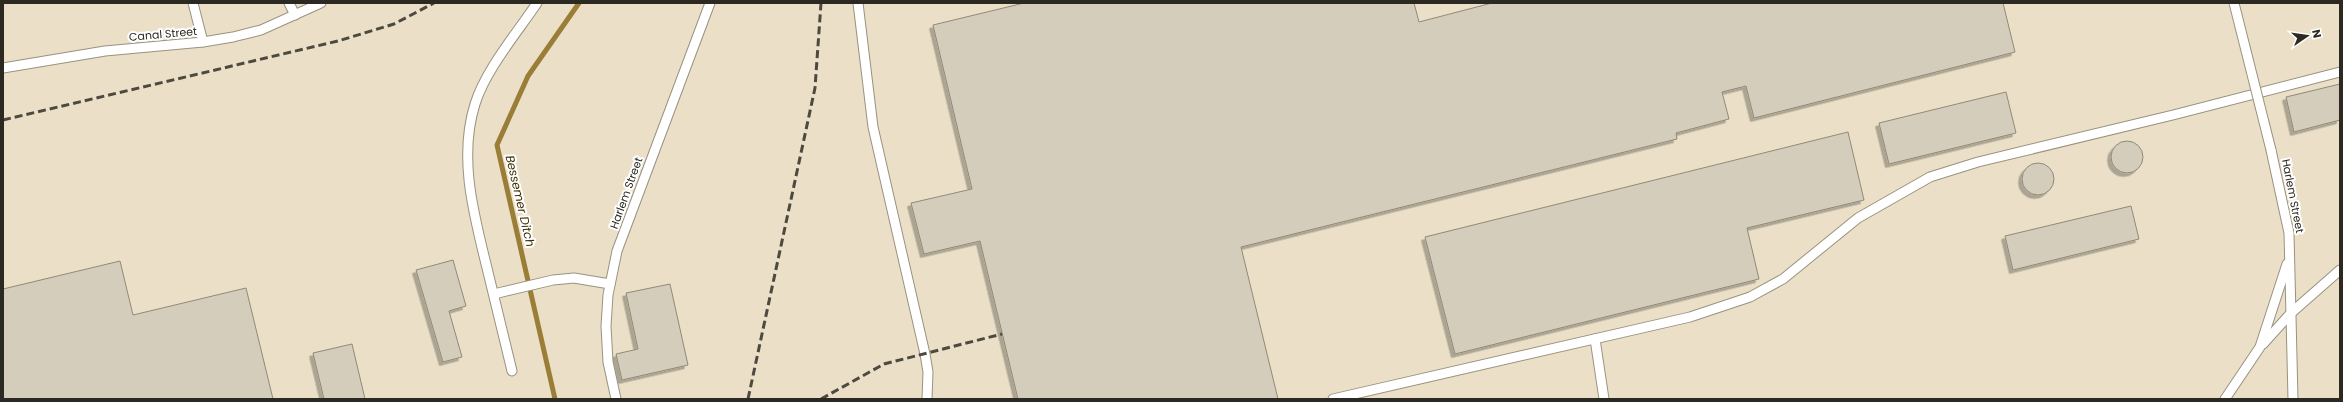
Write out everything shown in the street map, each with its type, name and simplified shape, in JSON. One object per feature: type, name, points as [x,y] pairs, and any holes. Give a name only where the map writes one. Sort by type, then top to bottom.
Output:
[{"type":"lane","points":[[193,3],[203,42]]},
{"type":"lane","points":[[289,3],[295,15]]},
{"type":"lane","name":"Canal Street","points":[[3,68],[105,51],[203,42],[260,30],[321,3]]},
{"type":"lane","points":[[512,371],[471,200],[468,159],[470,126],[476,102],[494,66],[537,3]]},
{"type":"lane","name":"Harlem Street","points":[[616,399],[608,362],[606,326],[610,284],[617,251],[710,3]]},
{"type":"lane","points":[[858,3],[873,127],[925,354],[928,372],[927,399]]},
{"type":"lane","name":"Harlem Street","points":[[2234,3],[2271,150],[2289,233],[2293,399]]},
{"type":"lane","points":[[1333,399],[1690,317],[1750,297],[1783,279],[1858,218],[1930,177],[1978,162],[2174,115],[2340,72]]},
{"type":"lane","points":[[2260,347],[2290,256]]},
{"type":"lane","points":[[2225,399],[2260,347],[2291,313],[2340,270]]},
{"type":"lane","points":[[494,294],[553,280],[574,278],[610,284]]},
{"type":"lane","points":[[1595,339],[1604,399]]},
{"type":"shaded area","points":[[3,3],[2340,3],[2340,399],[3,399]]},
{"type":"building","points":[[1024,3],[1414,3],[1419,22],[1492,3],[2003,3],[2015,52],[1754,118],[1746,86],[1722,92],[1729,119],[1676,133],[1677,139],[1241,247],[1278,399],[1018,399],[980,241],[924,254],[911,203],[972,189],[933,25]]},
{"type":"building","points":[[2340,84],[2340,120],[2294,132],[2286,97]]},
{"type":"building","points":[[2006,92],[2016,133],[1889,164],[1879,123]]},
{"type":"building","points":[[1848,132],[1864,200],[1747,228],[1759,279],[1455,354],[1425,237]]},
{"type":"building","points":[[2124,141],[2130,141],[2139,145],[2143,157],[2139,169],[2130,173],[2124,173],[2115,169],[2111,160],[2111,154],[2115,145]]},
{"type":"building","points":[[2035,163],[2041,163],[2050,167],[2054,179],[2050,191],[2041,195],[2035,195],[2026,191],[2022,182],[2022,176],[2026,167]]},
{"type":"building","points":[[2131,206],[2139,239],[2013,270],[2005,236]]},
{"type":"building","points":[[453,260],[466,306],[449,311],[462,357],[443,362],[416,270]]},
{"type":"building","points":[[120,261],[133,315],[246,288],[273,399],[3,399],[3,289]]},
{"type":"building","points":[[670,284],[688,365],[622,380],[616,354],[638,349],[626,293]]},
{"type":"building","points":[[352,344],[365,399],[324,399],[313,353]]},
{"type":"waterway","name":"Bessemer Ditch","points":[[555,399],[497,145],[528,76],[579,3]]},
{"type":"railway","points":[[3,120],[338,41],[394,24],[434,3]]},
{"type":"railway","points":[[748,399],[815,88],[821,3]]},
{"type":"railway","points":[[821,399],[884,364],[1002,334]]}]
